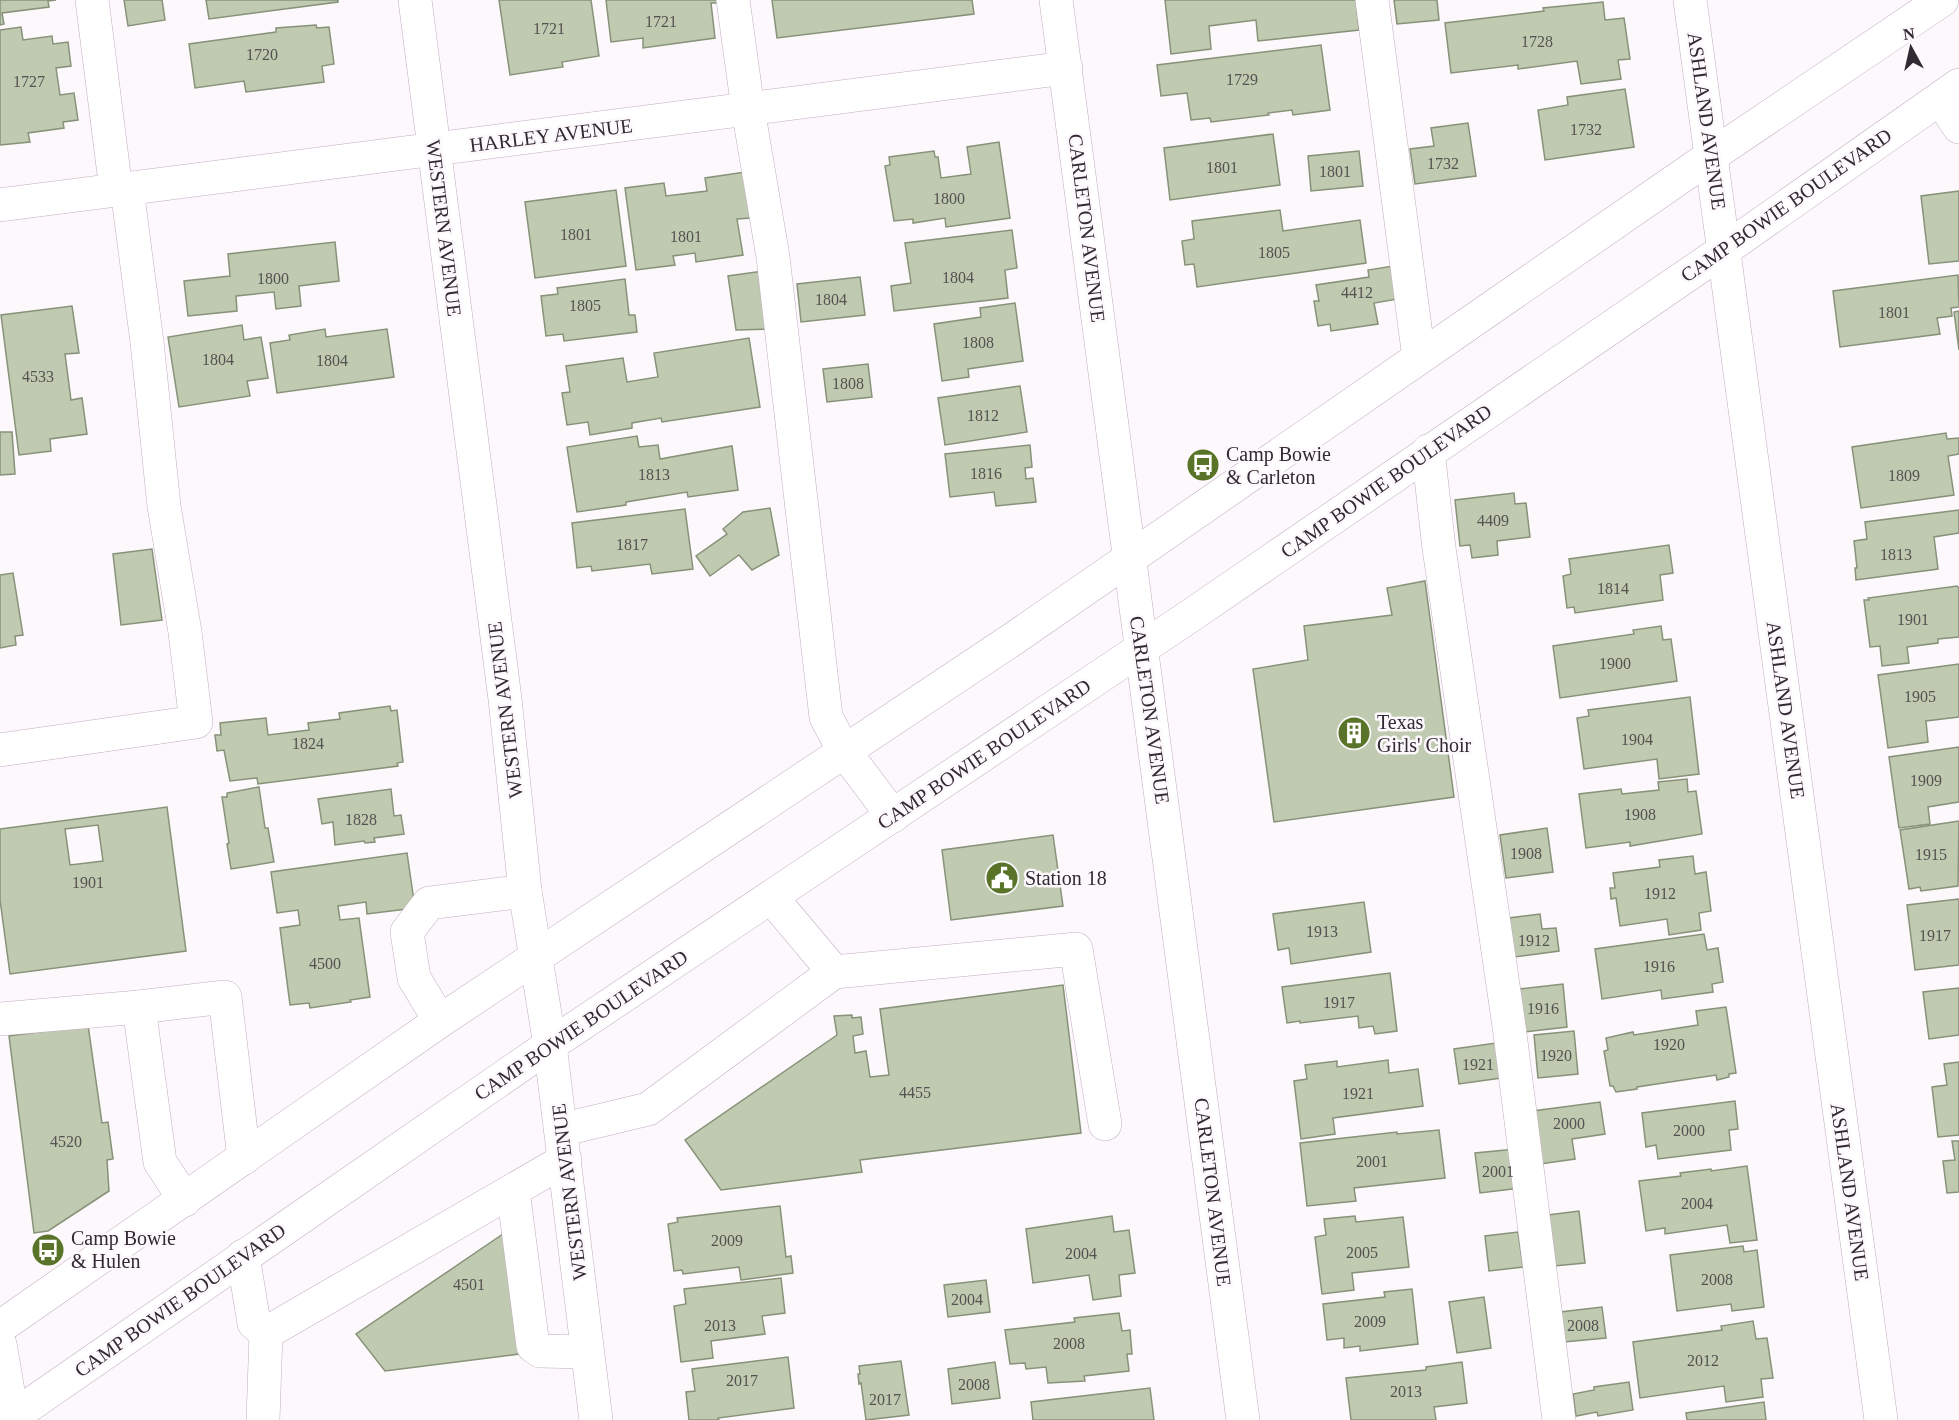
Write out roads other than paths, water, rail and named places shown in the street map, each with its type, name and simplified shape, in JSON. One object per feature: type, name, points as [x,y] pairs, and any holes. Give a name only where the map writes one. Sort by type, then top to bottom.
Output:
[{"type":"street","points":[[0,750],[196,722],[164,506],[147,342],[92,0]]},
{"type":"street","name":"WESTERN AVENUE","points":[[415,0],[505,699],[525,891],[550,1045],[596,1420]]},
{"type":"street","points":[[733,0],[748,109],[773,257],[826,717],[844,751],[893,816]]},
{"type":"street","name":"CARLETON AVENUE","points":[[1056,0],[1243,1420]]},
{"type":"street","points":[[1372,0],[1419,358]]},
{"type":"street","name":"ASHLAND AVENUE","points":[[1690,0],[1881,1420]]},
{"type":"street","points":[[0,1327],[440,1021],[1013,639],[1711,156],[1942,0]]},
{"type":"street","name":"HARLEY AVENUE","points":[[0,206],[1066,68]]},
{"type":"street","points":[[1949,92],[1959,126]]},
{"type":"street","name":"CAMP BOWIE BOULEVARD","points":[[11,1419],[550,1045],[1142,649],[1949,92]]},
{"type":"street","points":[[1428,452],[1439,548],[1509,1026],[1559,1420]]},
{"type":"street","points":[[440,1021],[414,978],[407,932],[429,903],[525,891]]},
{"type":"street","points":[[771,897],[834,972]]},
{"type":"street","points":[[266,1333],[513,1190],[563,1145],[648,1109],[834,972],[1076,949],[1105,1124]]},
{"type":"street","points":[[0,1019],[225,997],[244,1158]]},
{"type":"street","points":[[139,1007],[160,1162],[185,1200]]},
{"type":"street","points":[[513,1190],[533,1346],[540,1352],[587,1352]]},
{"type":"street","points":[[243,1256],[254,1323],[266,1333]]},
{"type":"street","points":[[263,1420],[266,1333]]},
{"type":"street","points":[[0,1344],[11,1419]]},
{"type":"place","name":"Camp Bowie & Carleton","points":[[1203,465]]},
{"type":"place","name":"Texas Girls' Choir","points":[[1354,733]]},
{"type":"place","name":"Station 18","points":[[1002,878]]},
{"type":"place","name":"Camp Bowie & Hulen","points":[[48,1250]]}]
